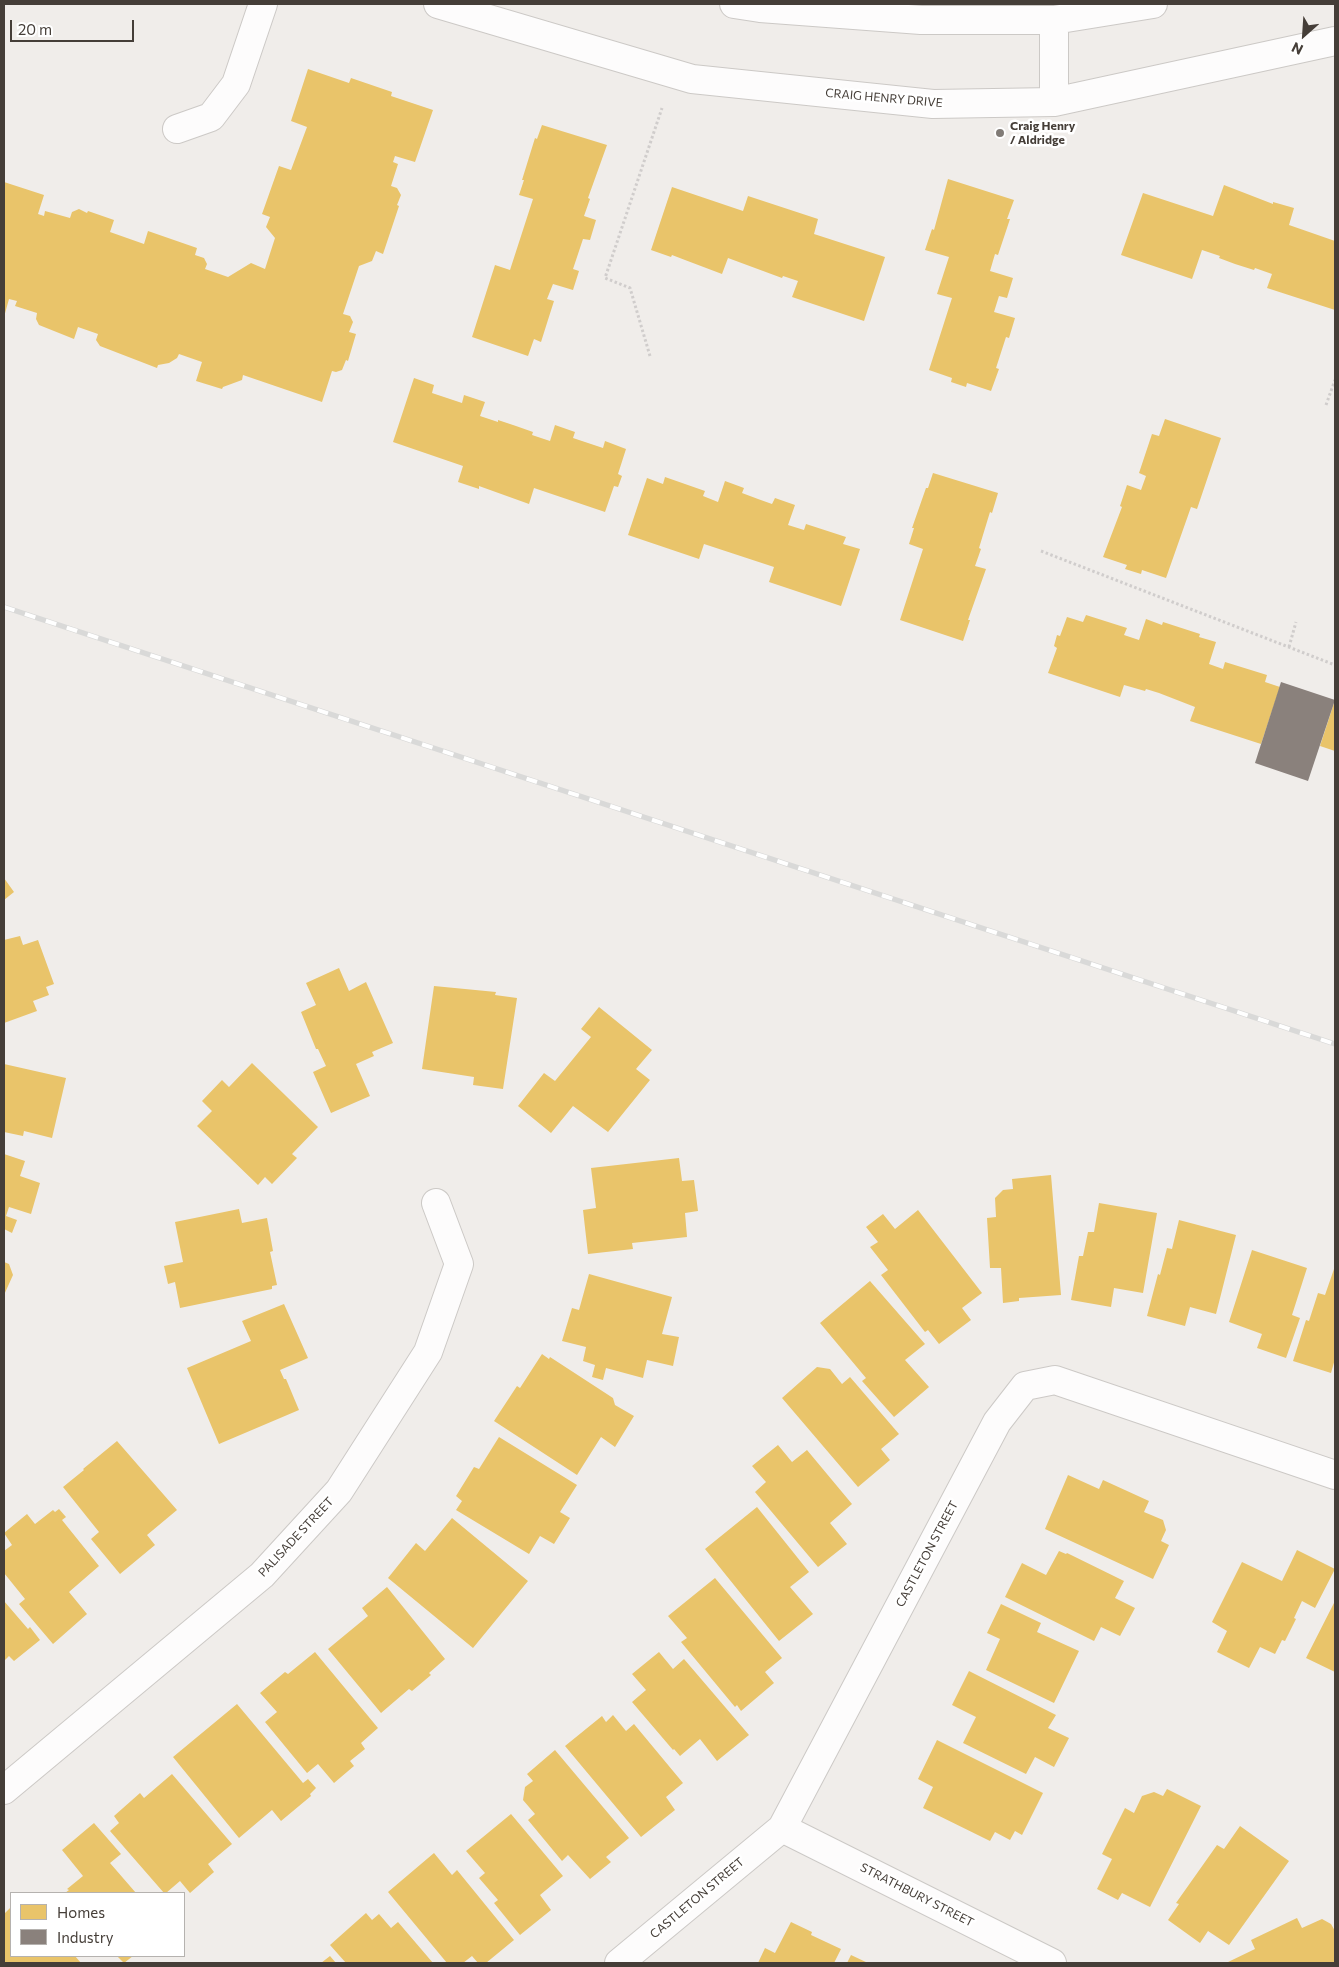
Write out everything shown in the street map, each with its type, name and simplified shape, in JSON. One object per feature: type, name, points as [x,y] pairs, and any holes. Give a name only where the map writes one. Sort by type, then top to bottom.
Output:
[{"type":"street","points":[[177,129],[211,117],[236,84],[262,4]]},
{"type":"street","name":"CRAIG HENRY DRIVE","points":[[438,4],[692,79],[934,104],[1054,102],[1335,40]]},
{"type":"street","points":[[734,4],[760,8],[921,20],[1054,20],[1153,4]]},
{"type":"street","points":[[1054,20],[1054,102]]},
{"type":"street","name":"PALISADE STREET","points":[[4,1790],[262,1575],[339,1491],[428,1352],[459,1264],[436,1204]]},
{"type":"street","name":"CASTLETON STREET","points":[[619,1963],[782,1828],[997,1422],[1025,1386],[1055,1380],[1335,1475]]},
{"type":"street","name":"STRATHBURY STREET","points":[[782,1828],[1052,1963]]},
{"type":"path","points":[[650,356],[630,288],[605,278],[662,108]]},
{"type":"path","points":[[1326,405],[1335,380]]},
{"type":"path","points":[[1041,551],[1335,665]]},
{"type":"path","points":[[1290,647],[1296,622]]},
{"type":"building: Homes","points":[[308,69],[349,83],[351,78],[392,92],[391,96],[433,110],[415,162],[395,156],[393,162],[398,164],[391,186],[397,188],[401,195],[397,205],[399,206],[383,254],[376,251],[372,261],[359,266],[343,314],[350,316],[353,322],[349,332],[356,334],[348,361],[346,360],[342,370],[332,371],[322,402],[243,375],[242,380],[222,389],[196,381],[202,362],[179,354],[177,358],[169,363],[158,365],[157,368],[100,346],[96,340],[98,334],[78,327],[74,339],[39,325],[36,319],[37,313],[15,306],[17,301],[9,299],[4,317],[4,182],[44,195],[38,214],[44,216],[45,211],[70,218],[72,212],[79,209],[87,213],[88,211],[114,220],[110,232],[144,244],[148,231],[197,248],[195,255],[204,258],[207,264],[205,269],[228,277],[251,263],[265,269],[275,238],[266,227],[270,217],[262,214],[279,166],[291,170],[307,127],[291,121]]},
{"type":"building: Homes","points":[[542,125],[607,145],[588,198],[590,199],[584,216],[596,220],[590,240],[583,239],[573,269],[579,271],[573,290],[553,284],[547,299],[554,301],[541,342],[534,339],[528,356],[472,337],[495,265],[510,270],[533,199],[519,195],[524,180],[522,180],[535,138],[537,139]]},
{"type":"building: Homes","points":[[948,179],[1014,200],[998,255],[995,254],[990,271],[1013,278],[1007,298],[999,296],[994,312],[1015,318],[1009,338],[1006,337],[996,368],[999,369],[991,391],[967,383],[966,387],[951,382],[952,378],[929,370],[952,298],[937,294],[949,257],[925,250],[932,229],[934,230]]},
{"type":"building: Homes","points":[[1224,185],[1273,204],[1273,202],[1294,208],[1289,225],[1335,241],[1335,310],[1267,288],[1272,274],[1235,264],[1219,258],[1220,256],[1202,250],[1192,279],[1121,255],[1143,193],[1213,216]]},
{"type":"building: Homes","points":[[672,187],[743,211],[748,196],[818,219],[814,234],[885,257],[864,321],[792,297],[798,281],[783,276],[782,278],[728,258],[722,274],[672,255],[671,257],[651,250]]},
{"type":"building: Homes","points":[[414,378],[434,385],[432,393],[462,403],[464,395],[485,402],[480,416],[533,432],[532,435],[550,441],[555,425],[575,432],[573,438],[603,448],[605,441],[626,449],[618,474],[622,476],[618,487],[614,486],[605,512],[534,488],[529,504],[479,486],[479,489],[458,482],[463,466],[393,442]]},
{"type":"building: Homes","points":[[1165,419],[1221,438],[1197,509],[1191,507],[1166,578],[1142,570],[1141,574],[1125,569],[1127,565],[1103,557],[1122,507],[1120,506],[1127,485],[1141,490],[1146,476],[1139,473],[1152,434],[1159,436]]},
{"type":"building: Homes","points":[[933,473],[998,493],[979,548],[981,549],[975,566],[986,569],[968,620],[970,620],[963,641],[900,620],[923,549],[909,544],[914,528],[912,528]]},
{"type":"building: Homes","points":[[665,477],[705,491],[703,496],[718,502],[725,481],[744,488],[742,493],[772,504],[775,498],[795,505],[788,525],[804,530],[806,524],[846,537],[843,544],[860,549],[841,606],[769,582],[774,567],[704,544],[699,559],[628,535],[647,478],[663,484]]},
{"type":"building: Homes","points":[[1086,615],[1127,628],[1124,635],[1139,640],[1146,619],[1162,625],[1163,622],[1200,634],[1199,637],[1216,642],[1209,664],[1223,669],[1225,662],[1267,675],[1265,682],[1280,687],[1261,744],[1190,721],[1195,707],[1159,693],[1124,685],[1120,697],[1048,673],[1057,648],[1054,646],[1057,635],[1060,636],[1067,617],[1083,622]]},
{"type":"building: Homes","points":[[1335,700],[1335,751],[1320,746]]},
{"type":"building: Homes","points":[[4,878],[14,892],[4,900]]},
{"type":"building: Homes","points":[[20,936],[23,945],[38,940],[54,984],[46,987],[49,995],[33,1001],[37,1011],[4,1023],[4,940]]},
{"type":"building: Homes","points":[[339,968],[349,991],[366,982],[393,1043],[372,1052],[374,1056],[356,1064],[370,1096],[331,1113],[313,1072],[326,1066],[318,1049],[316,1049],[301,1012],[316,1005],[306,983]]},
{"type":"building: Homes","points":[[434,986],[496,992],[495,995],[517,998],[503,1089],[473,1085],[474,1077],[422,1069]]},
{"type":"building: Homes","points":[[599,1007],[652,1050],[636,1069],[650,1080],[608,1132],[573,1106],[551,1133],[518,1106],[544,1073],[555,1081],[591,1037],[581,1029]]},
{"type":"building: Homes","points":[[252,1063],[318,1127],[292,1154],[297,1158],[272,1184],[265,1177],[258,1185],[197,1126],[212,1111],[202,1101],[222,1080],[229,1087]]},
{"type":"building: Homes","points":[[4,1064],[66,1078],[52,1138],[24,1131],[23,1136],[4,1132]]},
{"type":"building: Homes","points":[[4,1154],[25,1161],[20,1176],[40,1183],[31,1214],[9,1207],[6,1216],[17,1220],[12,1233],[4,1229]]},
{"type":"building: Homes","points":[[679,1158],[682,1181],[694,1180],[698,1211],[685,1213],[687,1237],[632,1243],[633,1249],[588,1254],[583,1210],[596,1208],[591,1168]]},
{"type":"building: Homes","points":[[1051,1175],[1061,1295],[1019,1298],[1019,1301],[1003,1303],[1001,1268],[990,1268],[987,1218],[996,1217],[995,1198],[1003,1190],[1013,1189],[1012,1179]]},
{"type":"building: Homes","points":[[1099,1203],[1157,1213],[1143,1293],[1114,1288],[1111,1307],[1071,1300],[1079,1256],[1083,1256],[1088,1232],[1094,1232]]},
{"type":"building: Homes","points":[[239,1209],[242,1223],[267,1218],[273,1251],[270,1252],[277,1285],[272,1286],[272,1289],[180,1308],[175,1282],[168,1284],[164,1266],[183,1262],[175,1222]]},
{"type":"building: Homes","points":[[918,1210],[982,1293],[962,1308],[971,1320],[939,1344],[928,1330],[925,1332],[881,1275],[888,1270],[870,1247],[878,1242],[866,1227],[883,1214],[895,1229]]},
{"type":"building: Homes","points":[[1179,1220],[1236,1235],[1216,1314],[1190,1307],[1185,1326],[1147,1316],[1158,1274],[1160,1275],[1167,1248],[1172,1249]]},
{"type":"building: Homes","points":[[1252,1250],[1307,1268],[1292,1315],[1300,1318],[1286,1358],[1257,1348],[1262,1334],[1229,1322]]},
{"type":"building: Homes","points":[[4,1262],[9,1264],[13,1275],[4,1295]]},
{"type":"building: Homes","points":[[1334,1269],[1335,1359],[1331,1373],[1293,1361],[1306,1320],[1309,1321],[1318,1293],[1325,1295]]},
{"type":"building: Homes","points":[[589,1274],[672,1297],[662,1334],[679,1337],[673,1366],[647,1360],[643,1378],[606,1368],[603,1380],[592,1377],[595,1365],[583,1361],[586,1347],[562,1341],[572,1308],[579,1310]]},
{"type":"building: Homes","points":[[870,1281],[925,1344],[905,1360],[929,1387],[894,1417],[862,1381],[866,1378],[820,1323]]},
{"type":"building: Homes","points":[[284,1304],[308,1358],[280,1370],[284,1379],[286,1379],[299,1410],[219,1444],[187,1368],[251,1341],[242,1321]]},
{"type":"building: Homes","points":[[542,1354],[549,1359],[550,1357],[613,1398],[615,1405],[634,1416],[615,1447],[601,1437],[577,1475],[494,1421],[517,1386],[520,1388]]},
{"type":"building: Homes","points":[[817,1367],[830,1369],[842,1384],[850,1377],[899,1434],[881,1449],[890,1460],[858,1487],[782,1398]]},
{"type":"building: Homes","points":[[499,1437],[577,1485],[560,1512],[570,1518],[554,1544],[540,1536],[529,1554],[456,1510],[462,1501],[456,1496],[474,1467],[479,1469]]},
{"type":"building: Homes","points":[[117,1441],[177,1510],[147,1535],[155,1545],[120,1574],[91,1539],[99,1532],[63,1487]]},
{"type":"building: Homes","points":[[778,1445],[792,1462],[807,1450],[852,1504],[830,1523],[847,1544],[818,1567],[755,1492],[766,1482],[752,1466]]},
{"type":"building: Homes","points":[[1068,1475],[1099,1489],[1103,1480],[1149,1501],[1144,1512],[1163,1520],[1166,1530],[1161,1541],[1169,1545],[1153,1579],[1045,1529]]},
{"type":"building: Homes","points":[[757,1507],[809,1572],[790,1587],[813,1614],[779,1641],[705,1549]]},
{"type":"building: Homes","points":[[59,1509],[66,1517],[62,1520],[99,1566],[69,1592],[87,1614],[53,1644],[19,1604],[25,1599],[4,1573],[4,1551],[12,1545],[4,1533],[27,1514],[35,1524],[53,1510],[55,1512]]},
{"type":"building: Homes","points":[[452,1518],[528,1581],[473,1648],[388,1578],[416,1543],[425,1551]]},
{"type":"building: Homes","points":[[1297,1550],[1335,1569],[1315,1608],[1302,1601],[1294,1618],[1296,1619],[1285,1641],[1282,1640],[1275,1654],[1260,1647],[1249,1668],[1217,1652],[1227,1631],[1212,1622],[1242,1562],[1282,1581]]},
{"type":"building: Homes","points":[[1059,1551],[1067,1553],[1124,1581],[1115,1598],[1135,1608],[1120,1636],[1101,1627],[1094,1641],[1005,1597],[1022,1563],[1046,1575]]},
{"type":"building: Homes","points":[[715,1578],[782,1658],[765,1672],[774,1683],[741,1711],[737,1705],[735,1707],[681,1642],[687,1638],[668,1616]]},
{"type":"building: Homes","points":[[387,1587],[445,1659],[429,1673],[431,1675],[412,1691],[409,1689],[381,1713],[328,1649],[368,1616],[362,1608]]},
{"type":"building: Homes","points":[[4,1601],[40,1640],[14,1661],[9,1656],[4,1661]]},
{"type":"building: Homes","points":[[1335,1601],[1335,1672],[1306,1658]]},
{"type":"building: Homes","points":[[1001,1604],[1041,1623],[1037,1632],[1079,1651],[1054,1703],[986,1670],[1000,1639],[987,1633]]},
{"type":"building: Homes","points":[[315,1652],[378,1728],[361,1743],[365,1749],[350,1761],[354,1766],[334,1783],[318,1764],[307,1773],[265,1722],[277,1712],[260,1693],[285,1672],[288,1674]]},
{"type":"building: Homes","points":[[659,1652],[673,1669],[684,1659],[749,1735],[717,1761],[700,1739],[680,1756],[632,1702],[646,1690],[632,1674]]},
{"type":"building: Homes","points":[[969,1671],[1056,1715],[1048,1728],[1069,1738],[1054,1767],[1035,1757],[1026,1774],[963,1743],[976,1717],[952,1705]]},
{"type":"building: Homes","points":[[237,1704],[303,1783],[308,1779],[316,1788],[310,1794],[311,1796],[281,1821],[272,1810],[239,1838],[173,1757]]},
{"type":"building: Homes","points":[[613,1715],[626,1731],[634,1724],[683,1783],[666,1797],[675,1810],[641,1837],[565,1746],[602,1716],[606,1722]]},
{"type":"building: Homes","points":[[937,1740],[1043,1793],[1022,1835],[1015,1831],[1010,1840],[995,1832],[990,1841],[923,1808],[933,1787],[918,1779]]},
{"type":"building: Homes","points":[[555,1750],[629,1838],[606,1857],[611,1862],[590,1879],[568,1855],[562,1861],[528,1820],[535,1814],[523,1800],[525,1787],[533,1781],[527,1774]]},
{"type":"building: Homes","points":[[172,1774],[232,1844],[208,1864],[214,1872],[190,1893],[180,1881],[167,1892],[163,1892],[110,1831],[119,1823],[114,1816],[140,1793],[144,1798]]},
{"type":"building: Homes","points":[[1167,1789],[1201,1806],[1150,1907],[1122,1893],[1118,1900],[1097,1889],[1112,1859],[1102,1854],[1125,1808],[1134,1813],[1142,1796],[1154,1792],[1163,1796]]},
{"type":"building: Homes","points":[[511,1814],[563,1876],[540,1895],[551,1910],[520,1935],[494,1903],[498,1900],[479,1878],[485,1873],[466,1851]]},
{"type":"building: Homes","points":[[94,1823],[121,1854],[110,1863],[135,1892],[66,1892],[69,1890],[67,1889],[83,1876],[62,1850]]},
{"type":"building: Homes","points":[[1240,1826],[1289,1861],[1229,1945],[1208,1931],[1200,1943],[1168,1920],[1179,1904],[1176,1903],[1217,1845],[1224,1849]]},
{"type":"building: Homes","points":[[434,1853],[452,1875],[457,1870],[514,1940],[486,1963],[478,1963],[472,1956],[463,1963],[447,1963],[388,1892]]},
{"type":"building: Homes","points":[[10,1908],[10,1957],[76,1957],[81,1963],[4,1963],[4,1914]]},
{"type":"building: Homes","points":[[366,1913],[372,1920],[379,1914],[391,1928],[398,1922],[433,1963],[346,1963],[330,1945]]},
{"type":"building: Homes","points":[[1297,1918],[1302,1928],[1322,1919],[1331,1924],[1335,1931],[1335,1963],[1226,1963],[1255,1949],[1251,1940]]},
{"type":"building: Homes","points":[[791,1922],[812,1932],[811,1935],[841,1949],[834,1963],[758,1963],[765,1948],[775,1953]]},
{"type":"building: Homes","points":[[851,1955],[868,1963],[847,1963]]},
{"type":"building: Homes","points":[[330,1956],[336,1963],[321,1963]]},
{"type":"building: Homes","points":[[118,1957],[132,1957],[124,1963]]},
{"type":"building: Industry","points":[[1281,682],[1335,700],[1308,781],[1255,763]]},
{"type":"railway","points":[[4,607],[1335,1044]]},
{"type":"place","name":"Craig Henry / Aldridge","points":[[1000,133]]}]
